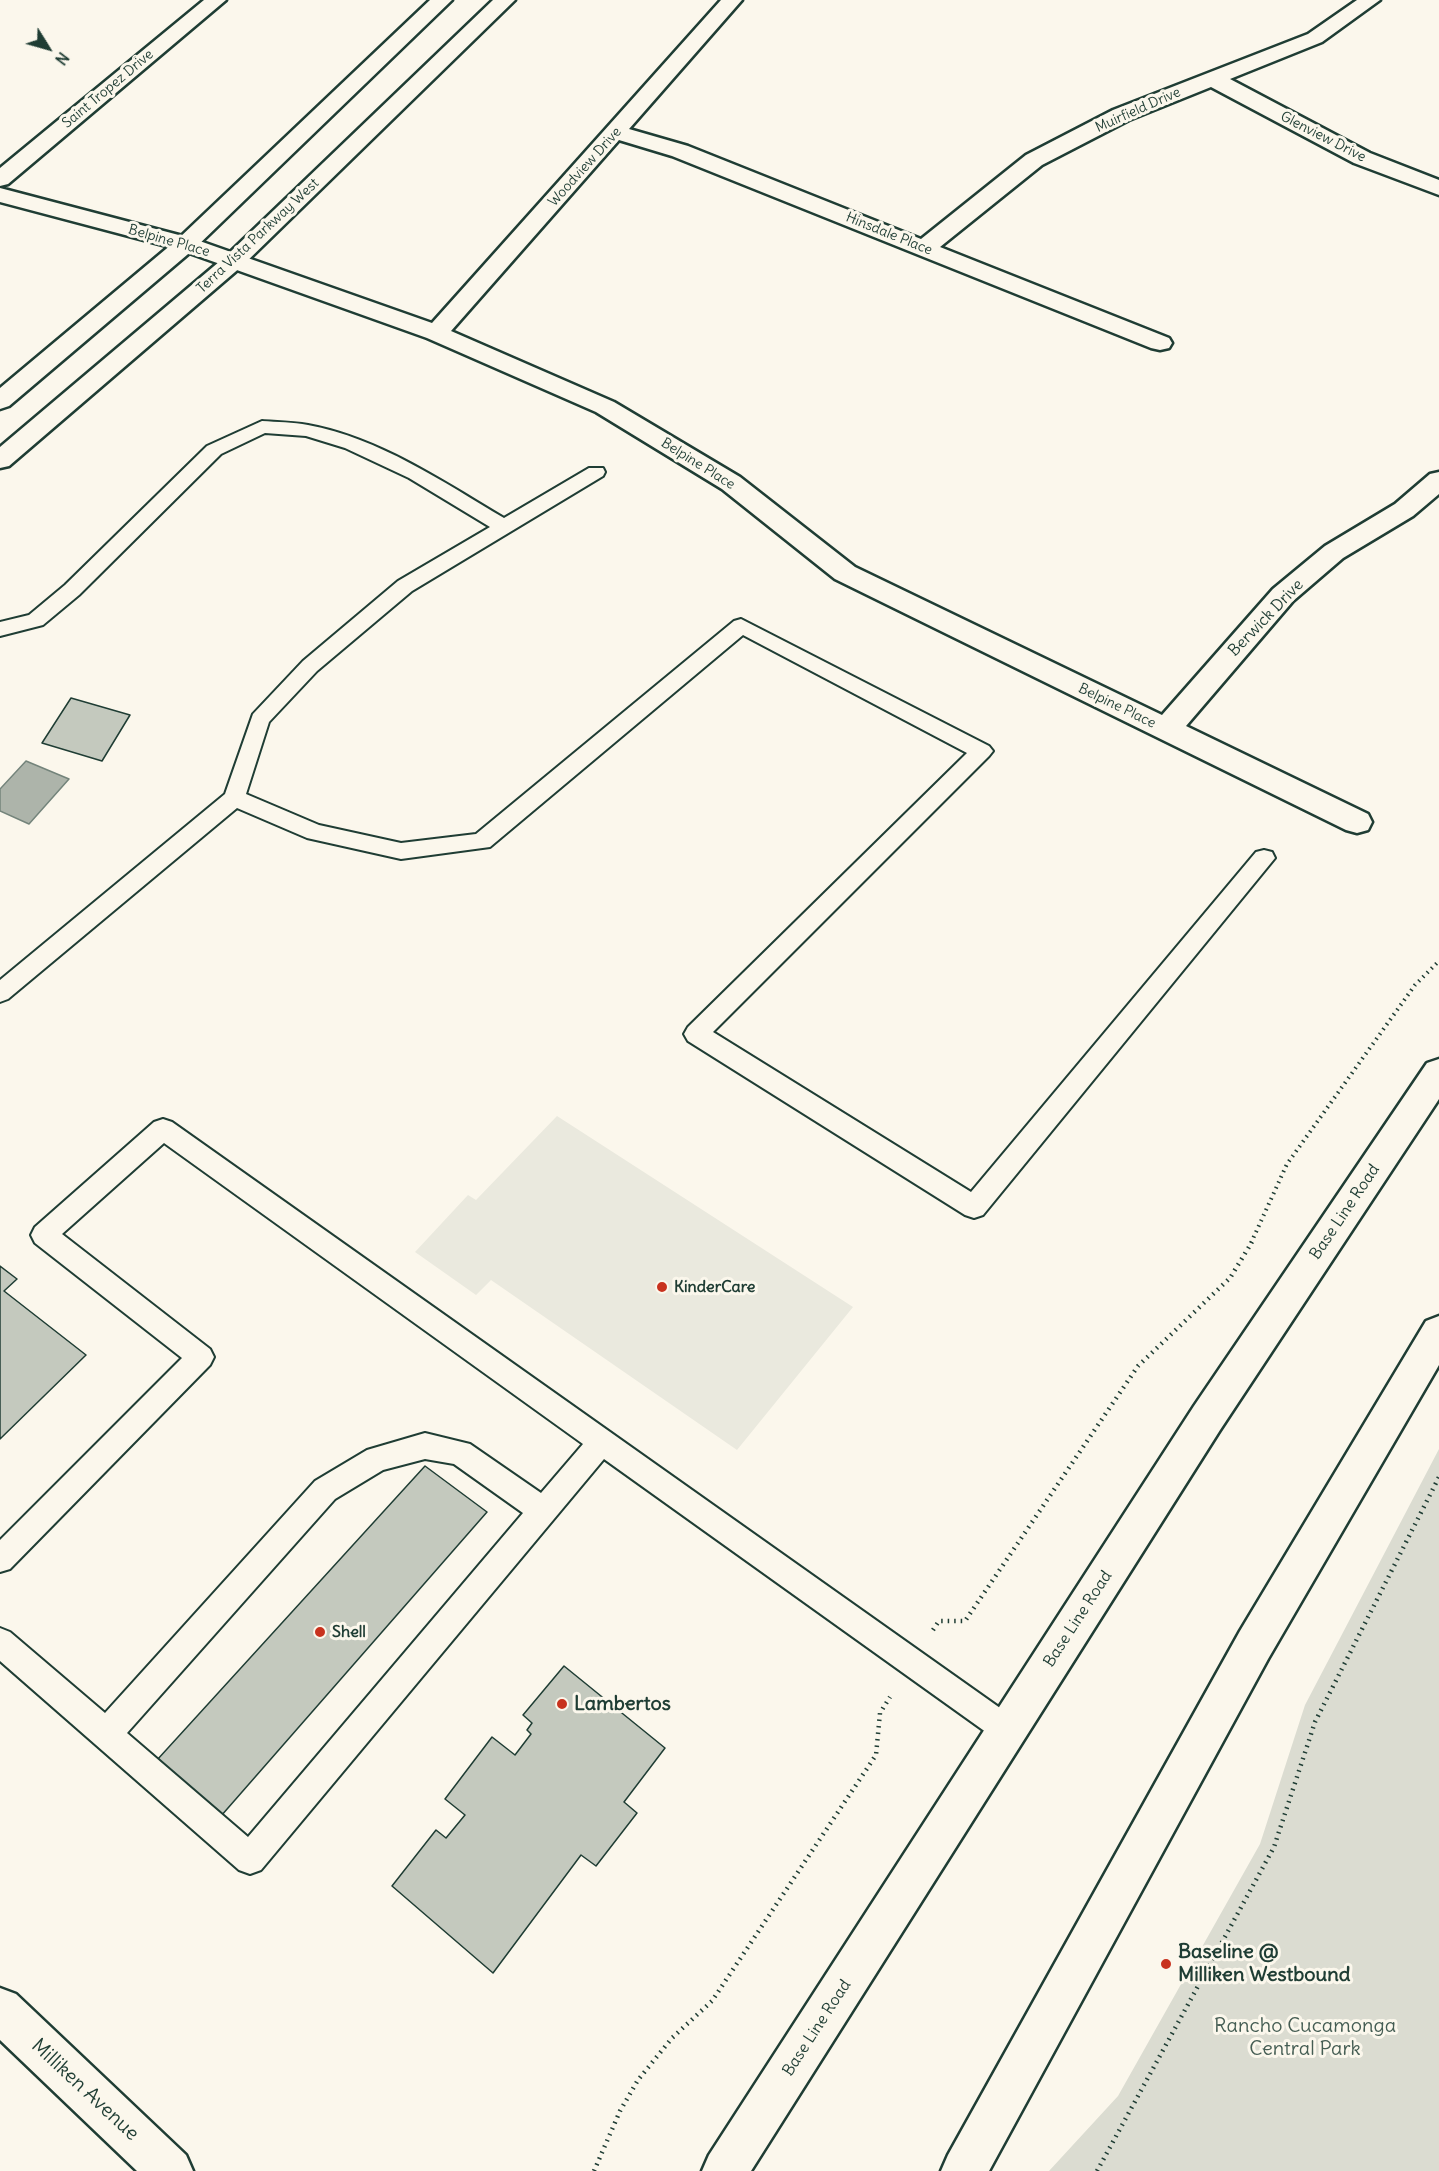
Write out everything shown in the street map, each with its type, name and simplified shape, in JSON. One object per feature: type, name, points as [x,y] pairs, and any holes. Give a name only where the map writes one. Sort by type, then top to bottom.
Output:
[{"type":"street","name":"Saint Tropez Drive","points":[[0,179],[216,0]]},
{"type":"street","points":[[0,401],[186,244],[442,0]]},
{"type":"street","name":"Terra Vista Parkway West","points":[[0,460],[234,261],[505,0]]},
{"type":"street","name":"Woodview Drive","points":[[436,333],[732,0]]},
{"type":"street","name":"Muirfield Drive","points":[[924,248],[1034,160],[1121,115],[1315,38],[1370,0]]},
{"type":"street","name":"Glenview Drive","points":[[1211,78],[1362,158],[1439,188]]},
{"type":"street","name":"Hinsdale Place","points":[[616,132],[680,151],[1160,343]]},
{"type":"street","name":"Belpine Place","points":[[0,195],[186,244],[436,333],[605,407],[731,483],[845,573],[1357,822]]},
{"type":"street","name":"Berwick Drive","points":[[1166,730],[1283,595],[1334,552],[1404,510],[1439,480]]},
{"type":"street","name":"Base Line Road","points":[[725,2171],[1207,1418],[1439,1072]]},
{"type":"street","points":[[964,2171],[1254,1645],[1439,1332]]},
{"type":"street","name":"Milliken Avenue","points":[[0,2010],[170,2171]]},
{"type":"lane","points":[[0,629],[36,620],[72,590],[214,450],[262,427],[307,430],[352,444],[416,474],[504,527]]},
{"type":"lane","points":[[0,993],[234,798],[260,719],[310,666],[405,586],[596,472]]},
{"type":"lane","points":[[234,798],[315,832],[401,851],[482,841],[741,626],[982,751],[696,1034],[974,1207],[1264,858]]},
{"type":"lane","points":[[0,1559],[201,1357],[44,1235],[163,1129],[1007,1730]]},
{"type":"lane","points":[[0,1642],[250,1859],[602,1441]]},
{"type":"lane","points":[[106,1734],[326,1490],[377,1459],[425,1446],[460,1453],[543,1510]]},
{"type":"path","points":[[594,2171],[621,2110],[646,2069],[683,2025],[712,2001],[876,1755],[880,1713],[939,1621],[965,1621],[1138,1366],[1230,1278],[1250,1248],[1287,1164],[1416,985],[1439,961]]},
{"type":"path","points":[[1097,2171],[1274,1847],[1315,1722],[1439,1477]]},
{"type":"shaded area","points":[[26,761],[69,779],[29,824],[0,811],[0,789]]},
{"type":"shaded area","name":"KinderCare","points":[[557,1116],[853,1307],[737,1450],[491,1280],[476,1295],[415,1252],[468,1195],[476,1200]]},
{"type":"green space","name":"Rancho Cucamonga Central Park","points":[[1439,1449],[1439,2171],[1049,2171],[1118,2096],[1260,1844],[1305,1705]]},
{"type":"building","points":[[71,698],[130,715],[102,761],[42,743]]},
{"type":"building","points":[[0,1266],[17,1279],[4,1291],[86,1355],[0,1439]]},
{"type":"building","points":[[425,1466],[487,1512],[221,1816],[157,1760]]},
{"type":"building","points":[[564,1666],[665,1748],[624,1802],[637,1813],[596,1866],[581,1855],[493,1973],[392,1886],[436,1830],[446,1838],[465,1815],[445,1799],[492,1737],[515,1755],[531,1734],[527,1730],[532,1723],[523,1715]]},
{"type":"place","name":"KinderCare","points":[[662,1287]]},
{"type":"place","name":"Shell","points":[[320,1632]]},
{"type":"place","name":"Lambertos","points":[[562,1704]]},
{"type":"place","name":"Baseline @ Milliken Westbound","points":[[1166,1964]]}]
